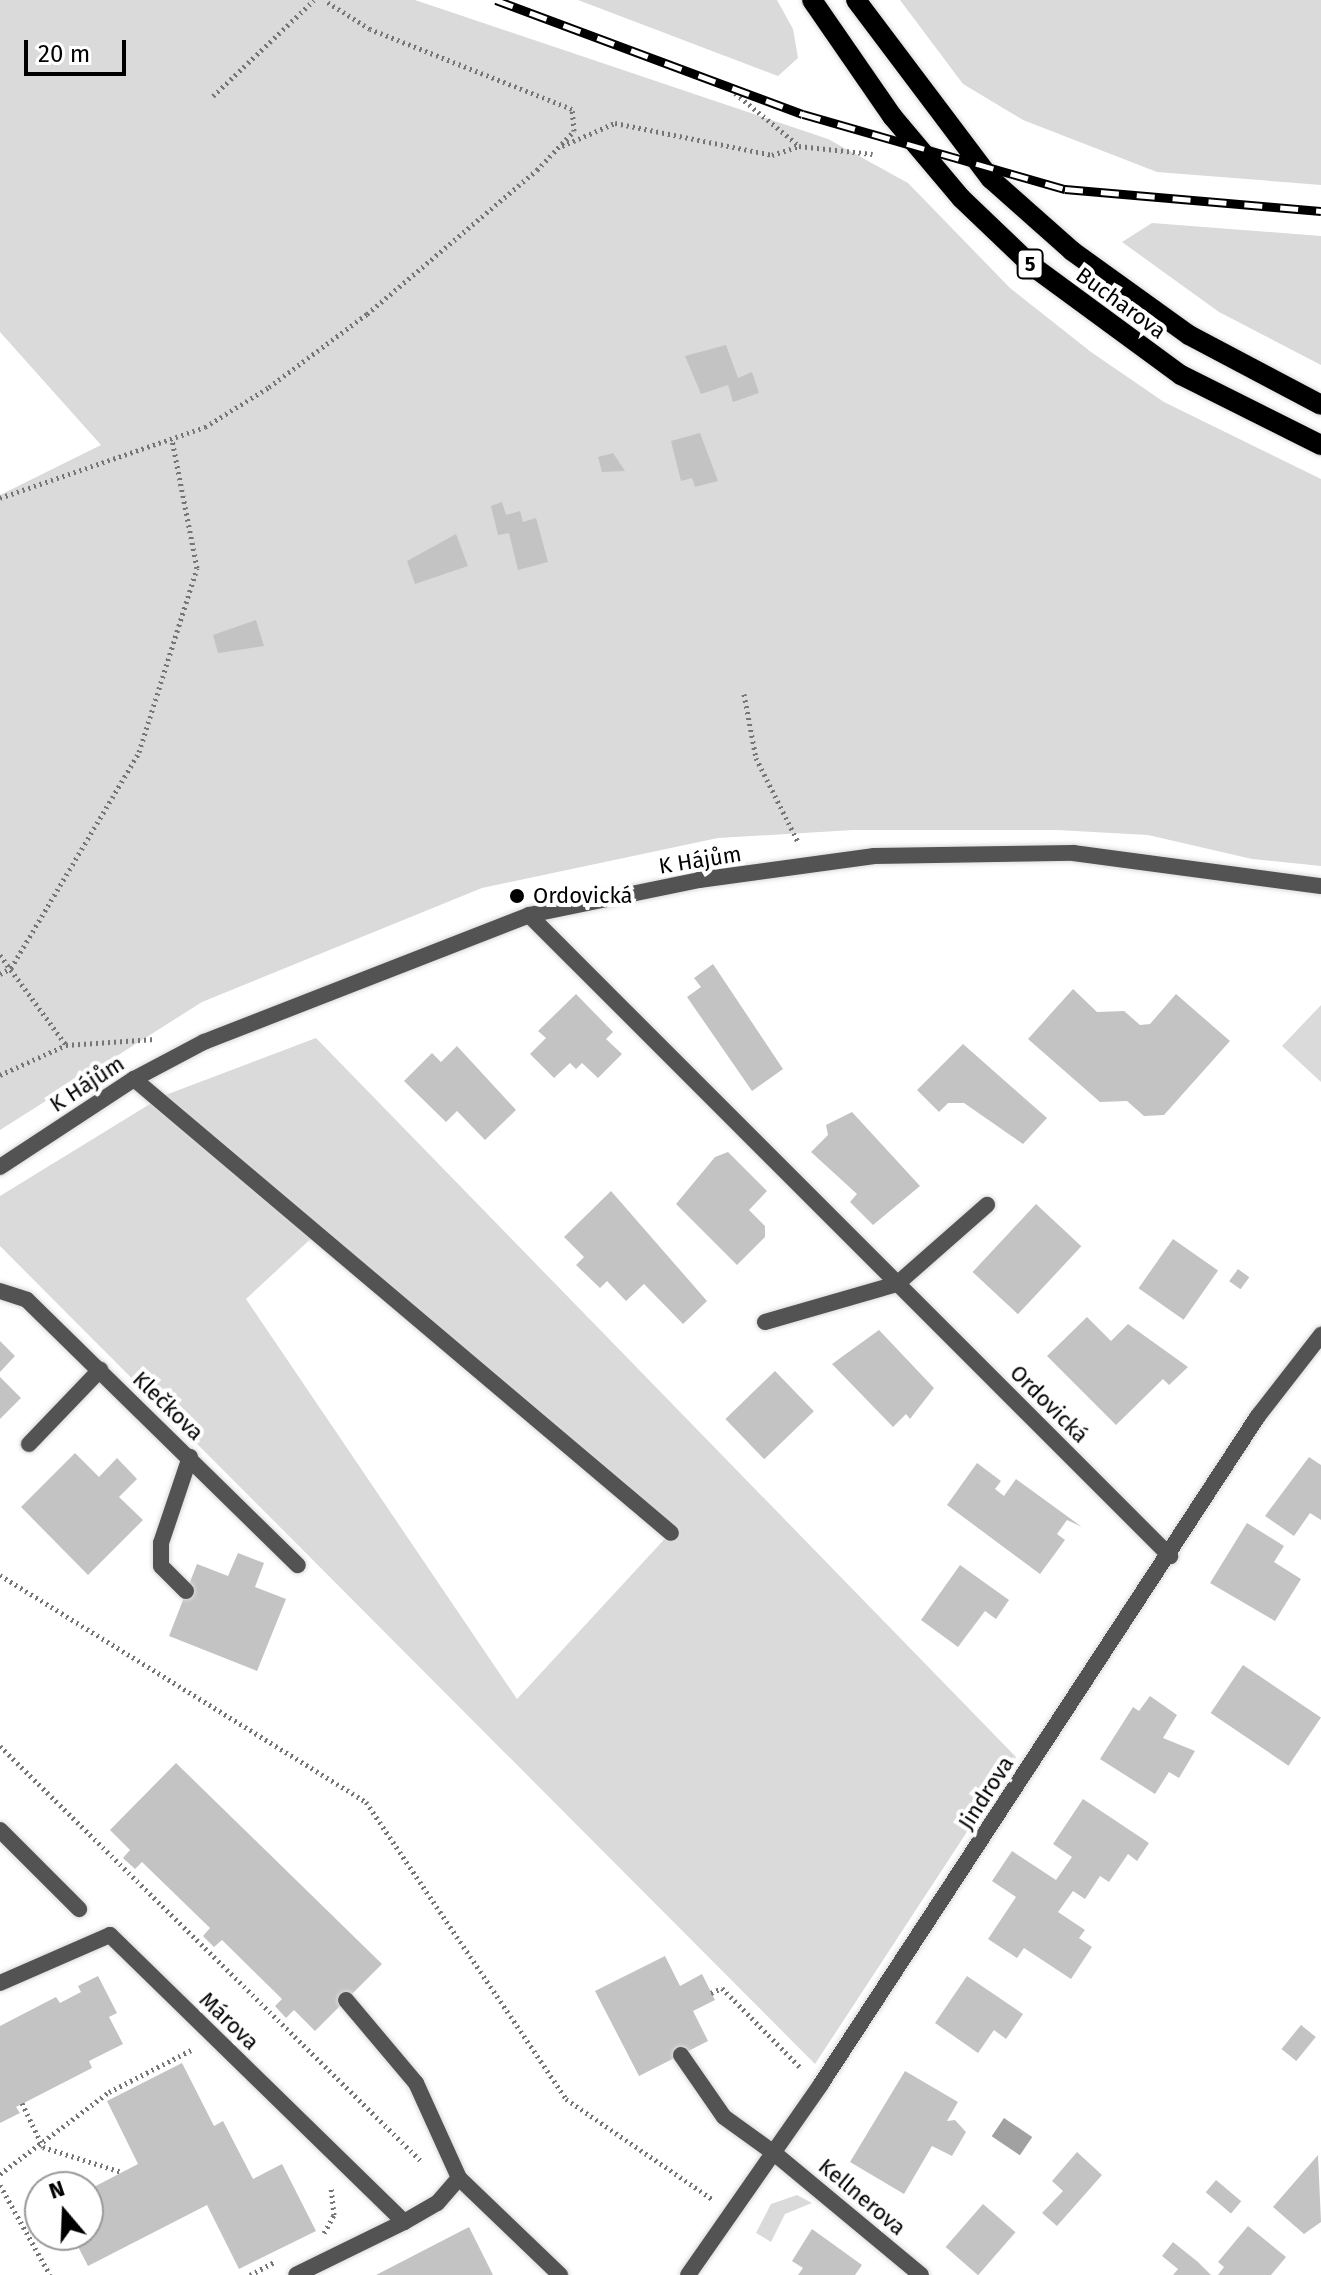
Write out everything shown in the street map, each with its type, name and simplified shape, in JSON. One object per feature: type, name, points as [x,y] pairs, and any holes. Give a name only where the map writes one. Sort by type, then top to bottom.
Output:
[{"type":"main road","name":"Bucharova","points":[[812,0],[892,116],[961,198],[1031,265],[1181,375],[1321,445]]},
{"type":"main road","name":"Bucharova","points":[[856,0],[991,179],[1072,251],[1189,335],[1321,405]]},
{"type":"street","name":"K Hájům","points":[[0,1167],[134,1079],[204,1042],[529,915],[874,856],[1073,853],[1321,886]]},
{"type":"street","name":"Ordovická","points":[[529,915],[1170,1556]]},
{"type":"street","points":[[134,1079],[671,1533]]},
{"type":"street","points":[[765,1322],[897,1284],[987,1205]]},
{"type":"street","name":"Klečkova","points":[[0,1291],[27,1300],[298,1565]]},
{"type":"street","name":"Jindrova","points":[[688,2275],[774,2153],[1170,1556],[1258,1416],[1321,1335]]},
{"type":"street","points":[[29,1444],[100,1370]]},
{"type":"street","points":[[186,1591],[170,1582],[161,1554],[190,1457]]},
{"type":"street","points":[[0,1830],[79,1909]]},
{"type":"street","name":"Márova","points":[[0,1983],[110,1935],[404,2222]]},
{"type":"street","points":[[346,2000],[416,2083],[454,2183],[560,2275]]},
{"type":"street","name":"Kellnerova","points":[[681,2055],[724,2117],[774,2153],[921,2275]]},
{"type":"street","points":[[296,2275],[404,2222],[454,2183]]},
{"type":"path","points":[[213,96],[314,0]]},
{"type":"path","points":[[0,498],[205,427],[269,387],[367,314],[574,131],[572,109],[370,29],[324,0]]},
{"type":"path","points":[[735,93],[799,146]]},
{"type":"path","points":[[557,148],[615,123],[772,155],[799,146],[873,154]]},
{"type":"path","points":[[0,974],[11,968],[139,752],[197,568],[172,439]]},
{"type":"path","points":[[744,694],[756,758],[812,865]]},
{"type":"path","points":[[0,955],[66,1045]]},
{"type":"path","points":[[0,1075],[66,1045],[131,1037],[204,1042]]},
{"type":"path","points":[[0,1575],[366,1802],[566,2099],[719,2205]]},
{"type":"path","points":[[0,1746],[454,2183]]},
{"type":"path","points":[[711,1993],[722,1988],[805,2071]]},
{"type":"path","points":[[184,2037],[205,2058]]},
{"type":"path","points":[[0,2174],[43,2147],[109,2092],[194,2048]]},
{"type":"path","points":[[22,2103],[43,2147],[122,2172]]},
{"type":"path","points":[[312,2243],[334,2215],[329,2179]]},
{"type":"path","points":[[0,2185],[50,2275]]},
{"type":"path","points":[[250,2275],[287,2256]]},
{"type":"shaded area","points":[[0,0],[415,0],[828,139],[908,183],[1010,288],[1091,352],[1164,402],[1321,479],[1321,866],[1252,859],[1148,835],[1057,830],[853,830],[718,838],[482,888],[202,1002],[0,1130],[0,495],[101,445],[0,332]]},
{"type":"shaded area","points":[[578,0],[777,0],[793,29],[798,58],[778,76]]},
{"type":"shaded area","points":[[900,0],[1321,0],[1321,185],[1157,172],[1023,120],[963,84]]},
{"type":"shaded area","points":[[1152,223],[1321,236],[1321,365],[1219,312],[1122,242]]},
{"type":"shaded area","points":[[1321,1005],[1321,1082],[1282,1046]]},
{"type":"shaded area","points":[[316,1038],[1016,1757],[815,2064],[0,1246],[0,1196],[163,1096]],"holes":[[[317,1233],[671,1532],[517,1699],[246,1299]]]},
{"type":"shaded area","points":[[1004,2118],[1032,2137],[1020,2155],[992,2136]]},
{"type":"shaded area","points":[[797,2195],[812,2203],[785,2214],[771,2242],[756,2233],[771,2204]]},
{"type":"building","points":[[726,345],[738,378],[752,372],[759,393],[733,402],[728,385],[701,394],[685,356]]},
{"type":"building","points":[[700,433],[718,481],[695,487],[692,478],[681,481],[671,441]]},
{"type":"building","points":[[613,453],[625,471],[602,472],[598,457]]},
{"type":"building","points":[[502,502],[506,515],[520,511],[523,522],[536,518],[548,562],[518,570],[509,533],[498,535],[491,506]]},
{"type":"building","points":[[456,534],[468,566],[415,584],[407,561]]},
{"type":"building","points":[[256,620],[264,646],[218,653],[213,635]]},
{"type":"building","points":[[713,964],[783,1069],[752,1091],[687,997],[701,987],[694,978]]},
{"type":"building","points":[[1073,989],[1097,1012],[1124,1011],[1140,1025],[1150,1024],[1176,994],[1230,1041],[1164,1115],[1144,1116],[1127,1101],[1100,1102],[1028,1039]]},
{"type":"building","points":[[576,994],[613,1032],[606,1039],[622,1054],[598,1078],[582,1063],[576,1069],[570,1063],[554,1078],[530,1054],[546,1038],[538,1031]]},
{"type":"building","points":[[963,1044],[1047,1118],[1023,1144],[964,1103],[948,1103],[939,1112],[917,1090]]},
{"type":"building","points":[[457,1046],[516,1110],[485,1140],[457,1111],[446,1122],[404,1081],[432,1053],[441,1062]]},
{"type":"building","points":[[852,1112],[920,1186],[873,1225],[850,1202],[857,1194],[811,1152],[828,1135],[826,1125]]},
{"type":"building","points":[[728,1152],[767,1191],[749,1210],[765,1226],[765,1237],[737,1265],[676,1204],[715,1157]]},
{"type":"building","points":[[611,1191],[707,1301],[683,1324],[644,1284],[626,1301],[607,1281],[600,1288],[576,1265],[584,1257],[564,1237]]},
{"type":"building","points":[[1036,1204],[1081,1246],[1018,1314],[973,1272]]},
{"type":"building","points":[[1173,1239],[1218,1271],[1184,1320],[1139,1288]]},
{"type":"building","points":[[1238,1269],[1249,1277],[1241,1289],[1229,1281]]},
{"type":"building","points":[[1087,1317],[1111,1341],[1128,1324],[1188,1367],[1169,1385],[1163,1379],[1116,1425],[1047,1356]]},
{"type":"building","points":[[879,1330],[934,1388],[910,1419],[906,1414],[893,1427],[832,1364]]},
{"type":"building","points":[[0,1341],[15,1356],[0,1372]]},
{"type":"building","points":[[775,1371],[814,1411],[764,1459],[725,1419]]},
{"type":"building","points":[[0,1377],[21,1398],[0,1419]]},
{"type":"building","points":[[75,1453],[99,1477],[117,1458],[137,1479],[119,1497],[143,1520],[88,1575],[21,1507]]},
{"type":"building","points":[[1309,1457],[1321,1465],[1321,1520],[1310,1513],[1294,1536],[1265,1516]]},
{"type":"building","points":[[977,1463],[1001,1481],[995,1489],[1004,1496],[1016,1479],[1082,1527],[1067,1520],[1057,1534],[1065,1540],[1040,1574],[947,1505]]},
{"type":"building","points":[[1247,1523],[1284,1546],[1274,1562],[1301,1579],[1275,1621],[1210,1583]]},
{"type":"building","points":[[238,1553],[264,1563],[255,1587],[286,1599],[257,1671],[169,1636],[197,1564],[228,1576]]},
{"type":"building","points":[[960,1565],[1009,1600],[996,1619],[985,1611],[958,1647],[921,1620]]},
{"type":"building","points":[[1243,1665],[1321,1718],[1288,1766],[1211,1713]]},
{"type":"building","points":[[1150,1696],[1177,1715],[1163,1738],[1195,1751],[1179,1778],[1169,1772],[1155,1794],[1100,1759],[1133,1707],[1139,1711]]},
{"type":"building","points":[[176,1763],[382,1964],[315,2031],[294,2010],[286,2018],[275,2006],[282,1999],[222,1940],[214,1947],[203,1936],[210,1928],[142,1862],[135,1869],[123,1858],[130,1850],[110,1830]]},
{"type":"building","points":[[1083,1799],[1149,1843],[1137,1861],[1128,1854],[1109,1882],[1100,1876],[1085,1899],[1073,1891],[1058,1912],[1085,1930],[1079,1938],[1092,1947],[1071,1979],[1024,1948],[1017,1958],[988,1939],[1016,1897],[992,1881],[1012,1851],[1056,1880],[1072,1857],[1053,1844]]},
{"type":"building","points":[[665,1956],[680,1986],[702,1974],[715,2000],[693,2011],[708,2041],[639,2076],[595,1991]]},
{"type":"building","points":[[98,1976],[117,2013],[109,2017],[123,2044],[89,2061],[92,2068],[16,2107],[20,2113],[0,2123],[0,2026],[56,1997],[60,2003],[81,1992],[78,1986]]},
{"type":"building","points":[[967,1976],[1023,2014],[1006,2039],[994,2030],[978,2053],[935,2023]]},
{"type":"building","points":[[1301,2025],[1316,2037],[1296,2061],[1281,2049]]},
{"type":"building","points":[[182,2063],[214,2126],[223,2121],[253,2179],[282,2164],[316,2231],[239,2269],[207,2205],[88,2266],[80,2251],[104,2251],[104,2182],[138,2164],[107,2101]]},
{"type":"building","points":[[905,2071],[958,2102],[947,2121],[955,2120],[966,2132],[952,2156],[932,2146],[904,2194],[850,2162]]},
{"type":"building","points":[[1077,2152],[1102,2175],[1057,2226],[1042,2213],[1063,2191],[1052,2181]]},
{"type":"building","points":[[1318,2155],[1321,2222],[1304,2234],[1273,2207]]},
{"type":"building","points":[[1216,2180],[1241,2201],[1231,2213],[1206,2192]]},
{"type":"building","points":[[983,2204],[1015,2232],[978,2275],[946,2247]]},
{"type":"building","points":[[1248,2226],[1286,2257],[1271,2275],[1218,2275],[1224,2267],[1218,2262]]},
{"type":"building","points":[[469,2227],[493,2275],[376,2275]]},
{"type":"building","points":[[812,2229],[862,2265],[855,2275],[798,2275],[803,2268],[792,2261]]},
{"type":"building","points":[[1173,2242],[1211,2275],[1173,2275],[1178,2269],[1162,2256]]},
{"type":"railway","points":[[496,0],[803,114],[1065,189],[1321,211]]},
{"type":"place","name":"Ordovická","points":[[517,896]]}]
